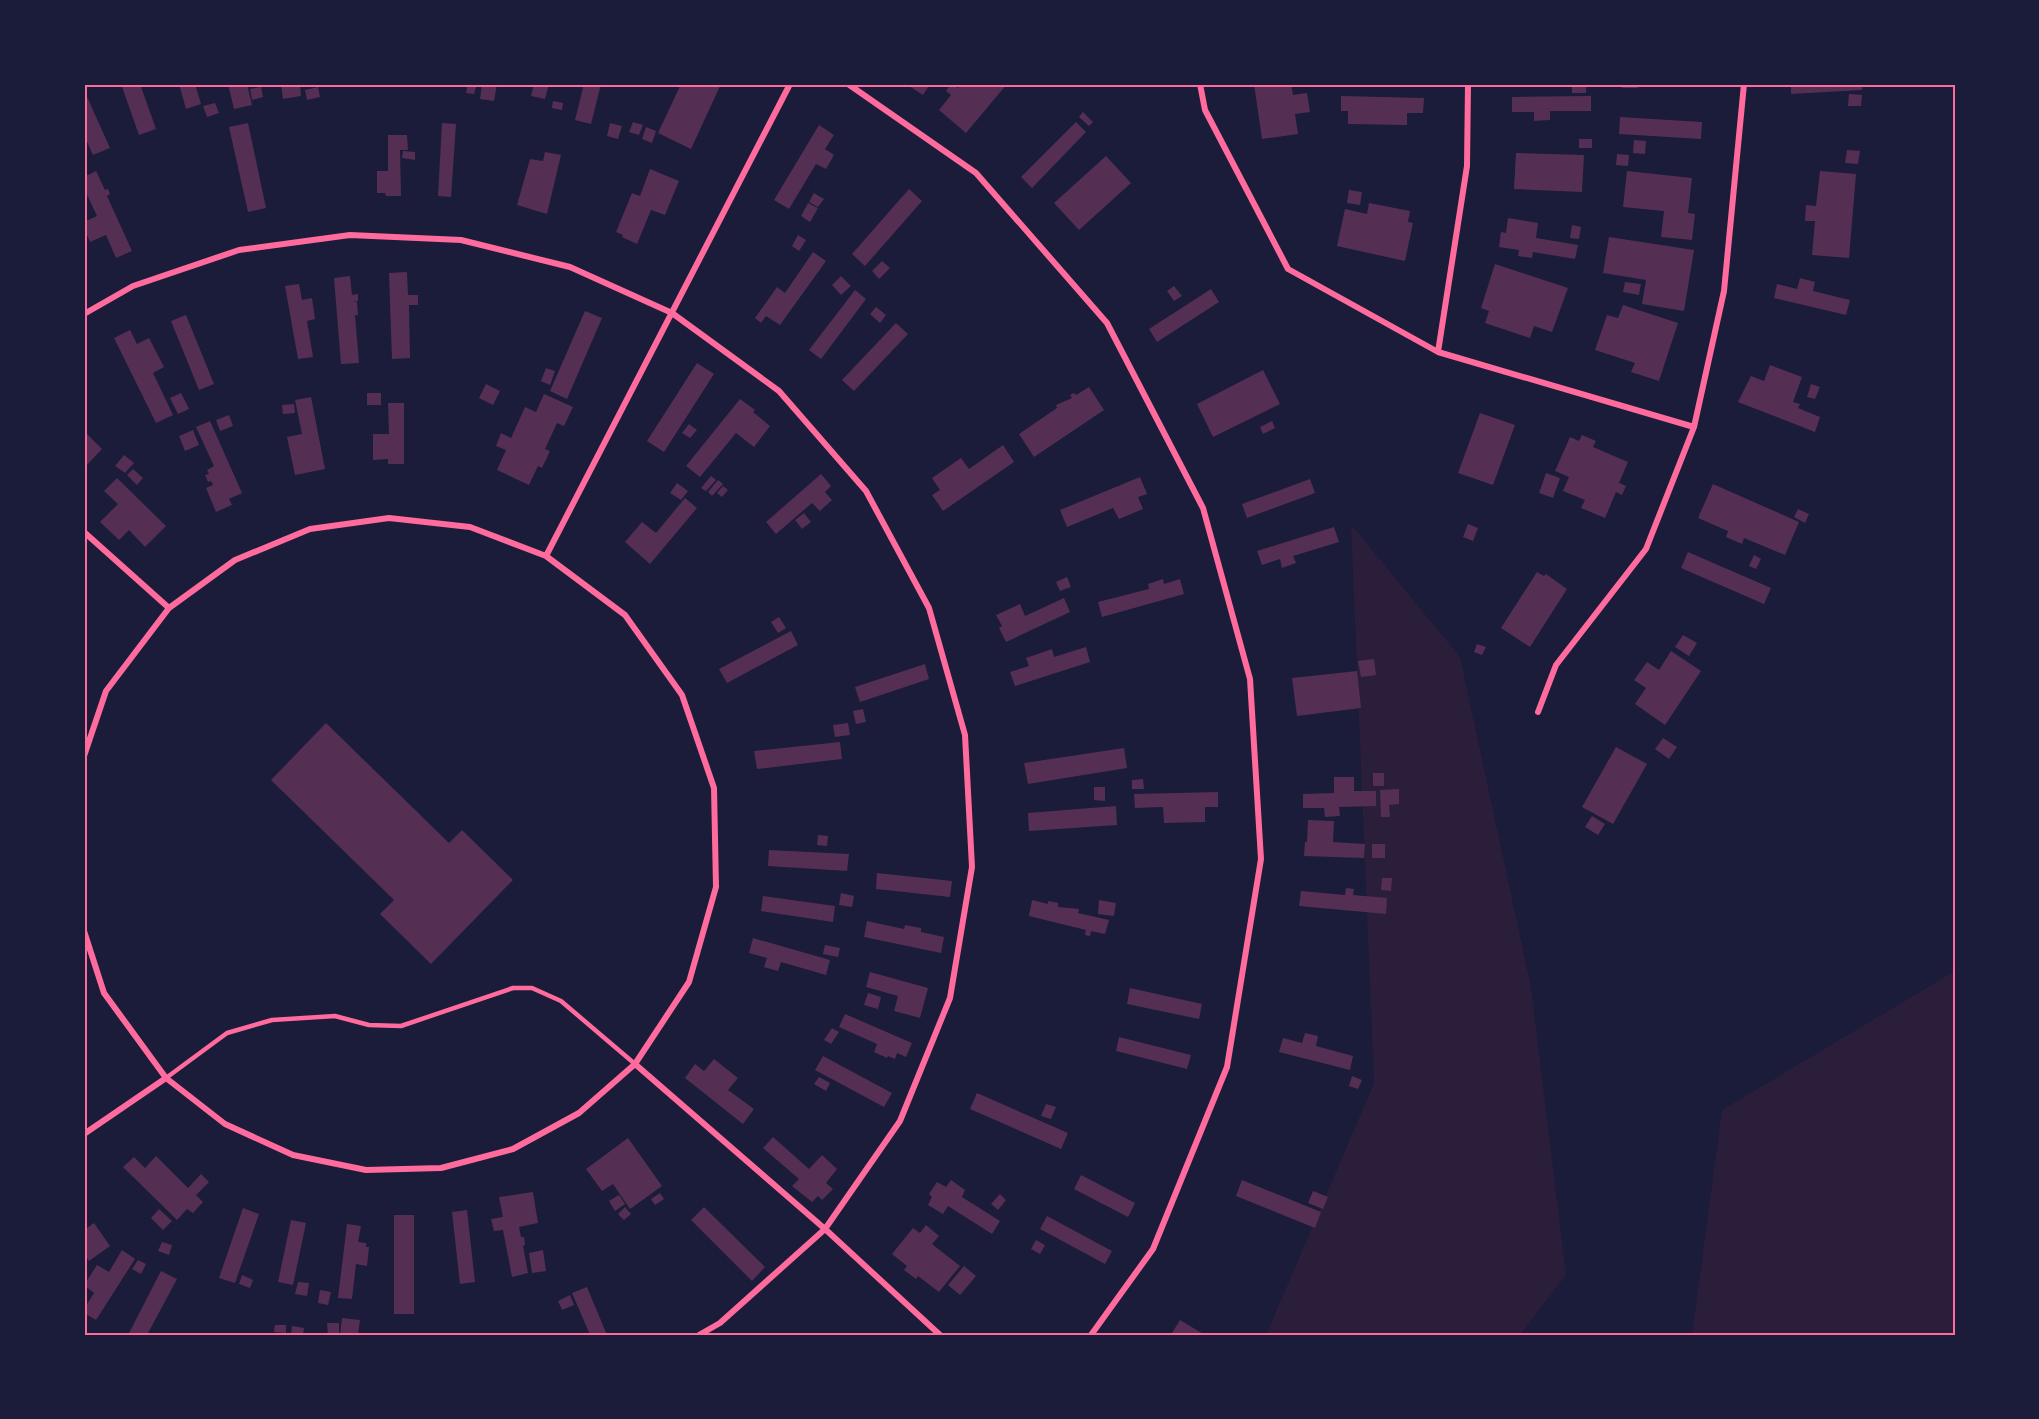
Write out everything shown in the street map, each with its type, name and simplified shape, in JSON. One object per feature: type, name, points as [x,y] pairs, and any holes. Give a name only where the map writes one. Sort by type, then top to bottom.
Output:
[{"type":"street","points":[[546,556],[790,84]]},
{"type":"street","points":[[848,84],[976,172],[1107,323],[1203,508],[1250,679],[1261,859],[1227,1067],[1152,1249],[1091,1335]]},
{"type":"street","points":[[1200,84],[1205,110],[1288,269],[1438,352],[1694,427]]},
{"type":"street","points":[[1438,352],[1467,166],[1468,84]]},
{"type":"street","points":[[1538,712],[1556,665],[1646,549],[1694,427],[1724,291],[1744,84]]},
{"type":"street","points":[[84,314],[134,286],[239,250],[350,235],[462,240],[570,267],[672,313],[779,391],[866,491],[929,608],[965,735],[972,867],[950,998],[900,1121],[825,1229],[720,1323],[699,1335]]},
{"type":"street","points":[[84,756],[106,691],[169,608],[235,560],[310,529],[389,518],[470,527],[546,556],[624,615],[682,695],[714,788],[716,887],[689,981],[635,1064],[579,1113],[513,1149],[441,1168],[366,1170],[292,1155],[225,1124],[166,1078],[104,993],[84,932]]},
{"type":"street","points":[[84,532],[169,608]]},
{"type":"street","points":[[635,1064],[825,1229],[940,1335]]},
{"type":"street","points":[[84,1134],[166,1078]]},
{"type":"lane","points":[[166,1078],[227,1033],[272,1020],[335,1016],[369,1025],[401,1026],[513,988],[532,988],[561,1001],[635,1064]]},
{"type":"shaded area","points":[[1351,524],[1460,657],[1531,987],[1566,1275],[1520,1335],[1266,1335],[1374,1083]]},
{"type":"shaded area","points":[[1955,971],[1955,1335],[1692,1335],[1722,1110]]},
{"type":"building","points":[[121,84],[140,84],[156,129],[139,135]]},
{"type":"building","points":[[179,84],[195,84],[201,104],[186,109]]},
{"type":"building","points":[[228,84],[247,84],[252,105],[234,109]]},
{"type":"building","points":[[281,84],[300,84],[301,96],[283,99]]},
{"type":"building","points":[[328,84],[352,84],[352,86],[328,87]]},
{"type":"building","points":[[434,84],[449,84],[449,87],[434,86]]},
{"type":"building","points":[[468,84],[477,84],[474,94],[466,93]]},
{"type":"building","points":[[482,84],[497,84],[494,101],[480,99]]},
{"type":"building","points":[[534,84],[549,84],[545,99],[531,96]]},
{"type":"building","points":[[584,84],[601,84],[591,124],[575,120]]},
{"type":"building","points":[[681,84],[721,84],[691,149],[658,133]]},
{"type":"building","points":[[906,84],[930,84],[923,95]]},
{"type":"building","points":[[951,84],[958,88],[960,84],[1007,84],[966,133],[939,110],[951,95],[946,91]]},
{"type":"building","points":[[1254,84],[1291,84],[1293,95],[1307,93],[1310,112],[1295,114],[1298,134],[1262,139]]},
{"type":"building","points":[[1572,84],[1586,84],[1586,93],[1572,93]]},
{"type":"building","points":[[1622,84],[1638,84],[1638,88],[1622,88]]},
{"type":"building","points":[[1791,84],[1862,84],[1862,90],[1791,94]]},
{"type":"building","points":[[261,87],[263,97],[252,100],[250,89]]},
{"type":"building","points":[[318,87],[320,97],[307,100],[305,90]]},
{"type":"building","points":[[84,90],[110,148],[93,155],[84,135]]},
{"type":"building","points":[[1849,94],[1862,95],[1861,106],[1848,106]]},
{"type":"building","points":[[1341,96],[1424,98],[1423,113],[1407,113],[1407,125],[1348,124],[1348,111],[1341,111]]},
{"type":"building","points":[[1591,96],[1591,111],[1550,111],[1550,120],[1534,121],[1534,112],[1512,112],[1512,97]]},
{"type":"building","points":[[553,101],[563,103],[562,110],[552,108]]},
{"type":"building","points":[[215,103],[219,113],[207,117],[203,106]]},
{"type":"building","points":[[1083,112],[1093,122],[1089,126],[1079,117]]},
{"type":"building","points":[[1620,117],[1702,122],[1701,139],[1619,134]]},
{"type":"building","points":[[633,122],[643,125],[639,135],[629,132]]},
{"type":"building","points":[[1076,122],[1086,132],[1032,188],[1021,177]]},
{"type":"building","points":[[248,123],[266,208],[248,212],[229,127]]},
{"type":"building","points":[[442,123],[456,124],[451,197],[438,196]]},
{"type":"building","points":[[610,123],[622,126],[618,139],[607,136]]},
{"type":"building","points":[[819,125],[834,135],[825,149],[834,155],[826,169],[816,164],[789,209],[774,200]]},
{"type":"building","points":[[646,127],[656,131],[652,143],[642,139]]},
{"type":"building","points":[[388,135],[407,135],[408,150],[400,150],[401,196],[386,196],[385,193],[377,193],[377,171],[388,171]]},
{"type":"building","points":[[1579,139],[1592,139],[1592,148],[1579,148]]},
{"type":"building","points":[[1634,140],[1646,141],[1645,154],[1633,153]]},
{"type":"building","points":[[1847,150],[1860,151],[1858,164],[1845,163]]},
{"type":"building","points":[[403,151],[415,152],[415,160],[402,158]]},
{"type":"building","points":[[545,152],[561,155],[547,214],[517,205],[530,159],[543,161]]},
{"type":"building","points":[[1516,153],[1584,155],[1582,192],[1514,189]]},
{"type":"building","points":[[1617,154],[1629,155],[1628,166],[1616,165]]},
{"type":"building","points":[[1106,156],[1131,183],[1079,230],[1054,203]]},
{"type":"building","points":[[650,169],[679,181],[665,215],[651,210],[637,244],[616,232],[632,193],[640,196]]},
{"type":"building","points":[[96,171],[105,190],[108,189],[110,194],[107,196],[132,251],[116,258],[106,235],[90,242],[84,228],[84,222],[97,216],[84,188],[84,177]]},
{"type":"building","points":[[1627,171],[1692,178],[1688,213],[1695,214],[1692,240],[1661,237],[1664,211],[1623,207]]},
{"type":"building","points":[[1820,171],[1856,174],[1849,258],[1812,255],[1815,221],[1805,221],[1806,205],[1816,206]]},
{"type":"building","points":[[909,189],[922,201],[865,266],[852,254]]},
{"type":"building","points":[[1349,190],[1362,192],[1360,205],[1347,203]]},
{"type":"building","points":[[814,193],[824,199],[818,207],[809,202]]},
{"type":"building","points":[[808,203],[818,208],[810,222],[801,216]]},
{"type":"building","points":[[1369,203],[1410,211],[1408,222],[1413,223],[1405,261],[1337,246],[1345,209],[1367,214]]},
{"type":"building","points":[[1508,218],[1538,223],[1536,238],[1578,245],[1575,259],[1533,252],[1532,258],[1518,256],[1519,250],[1499,247],[1501,232],[1506,233]]},
{"type":"building","points":[[1572,225],[1581,227],[1579,239],[1570,238]]},
{"type":"building","points":[[798,235],[806,240],[799,251],[792,246]]},
{"type":"building","points":[[1609,237],[1694,250],[1684,311],[1642,304],[1646,280],[1603,273]]},
{"type":"building","points":[[813,252],[826,261],[780,325],[766,316],[761,323],[755,318],[777,287],[785,293]]},
{"type":"building","points":[[882,261],[890,268],[879,279],[872,271]]},
{"type":"building","points":[[1495,264],[1568,288],[1552,332],[1534,326],[1530,338],[1485,323],[1489,311],[1481,308]]},
{"type":"building","points":[[407,272],[408,295],[418,295],[418,305],[409,305],[410,358],[392,359],[389,273]]},
{"type":"building","points":[[350,276],[352,295],[358,294],[358,301],[353,302],[357,302],[358,315],[355,315],[359,363],[341,364],[334,278]]},
{"type":"building","points":[[841,276],[851,286],[841,295],[832,285]]},
{"type":"building","points":[[1800,278],[1815,282],[1813,291],[1850,300],[1846,315],[1774,298],[1777,284],[1797,289]]},
{"type":"building","points":[[1625,282],[1641,284],[1639,295],[1623,292]]},
{"type":"building","points":[[299,284],[302,300],[312,298],[315,319],[307,321],[313,357],[298,359],[285,286]]},
{"type":"building","points":[[1174,286],[1182,296],[1174,301],[1167,291]]},
{"type":"building","points":[[1211,289],[1219,302],[1157,342],[1149,329]]},
{"type":"building","points":[[855,290],[866,299],[821,359],[809,350]]},
{"type":"building","points":[[1623,305],[1678,323],[1659,381],[1631,372],[1635,363],[1595,350],[1607,315],[1618,318]]},
{"type":"building","points":[[876,307],[886,315],[880,323],[870,314]]},
{"type":"building","points":[[585,311],[602,318],[567,399],[550,391]]},
{"type":"building","points":[[186,315],[214,384],[199,390],[171,321]]},
{"type":"building","points":[[896,323],[908,334],[854,391],[842,380]]},
{"type":"building","points":[[130,330],[137,344],[149,338],[164,367],[153,373],[173,415],[156,423],[114,338]]},
{"type":"building","points":[[697,363],[714,374],[664,452],[647,441]]},
{"type":"building","points":[[1770,365],[1802,377],[1793,402],[1800,404],[1798,408],[1820,417],[1815,432],[1738,402],[1751,376],[1764,381]]},
{"type":"building","points":[[546,368],[555,371],[550,385],[541,381]]},
{"type":"building","points":[[1263,370],[1280,404],[1213,437],[1197,404]]},
{"type":"building","points":[[486,384],[500,391],[493,405],[479,398]]},
{"type":"building","points":[[1811,384],[1820,387],[1815,399],[1807,397]]},
{"type":"building","points":[[1089,387],[1104,410],[1034,457],[1019,434],[1057,408],[1056,405],[1072,398],[1070,395],[1074,393],[1076,395]]},
{"type":"building","points":[[181,393],[189,409],[178,414],[170,398]]},
{"type":"building","points":[[367,393],[381,393],[381,405],[367,405]]},
{"type":"building","points":[[544,394],[573,407],[564,426],[557,423],[545,449],[550,451],[542,468],[538,466],[529,485],[497,470],[506,450],[496,446],[501,433],[511,438],[525,407],[536,412]]},
{"type":"building","points":[[311,397],[325,469],[295,475],[287,437],[302,434],[295,400]]},
{"type":"building","points":[[740,399],[755,410],[753,412],[770,426],[754,447],[736,433],[700,477],[686,466]]},
{"type":"building","points":[[388,403],[404,403],[404,464],[388,464],[388,459],[373,460],[373,434],[389,434]]},
{"type":"building","points":[[294,404],[295,413],[283,414],[282,405]]},
{"type":"building","points":[[1480,413],[1515,425],[1493,485],[1458,473]]},
{"type":"building","points":[[229,415],[233,426],[220,431],[216,420]]},
{"type":"building","points":[[210,421],[242,493],[229,499],[232,505],[216,512],[206,488],[213,485],[211,481],[208,482],[205,475],[209,474],[207,470],[214,466],[196,427]]},
{"type":"building","points":[[1272,421],[1275,428],[1263,434],[1260,427]]},
{"type":"building","points":[[689,424],[697,430],[690,438],[682,433]]},
{"type":"building","points":[[193,430],[199,445],[185,451],[179,436]]},
{"type":"building","points":[[84,431],[102,449],[84,468]]},
{"type":"building","points":[[1582,435],[1596,441],[1593,447],[1628,462],[1619,483],[1626,486],[1622,495],[1616,492],[1605,518],[1581,508],[1585,500],[1563,491],[1569,477],[1555,471],[1570,437],[1579,441]]},
{"type":"building","points":[[1003,445],[1014,462],[943,511],[932,495],[940,490],[932,478],[961,458],[969,469]]},
{"type":"building","points":[[124,455],[134,463],[125,473],[115,466]]},
{"type":"building","points":[[133,469],[143,478],[137,485],[127,475]]},
{"type":"building","points":[[1546,473],[1560,478],[1553,498],[1539,493]]},
{"type":"building","points":[[821,474],[831,486],[825,492],[832,500],[820,511],[812,503],[776,534],[766,522]]},
{"type":"building","points":[[711,476],[716,480],[706,491],[701,488]]},
{"type":"building","points":[[1140,477],[1147,494],[1138,497],[1143,509],[1119,519],[1113,508],[1067,527],[1060,510]]},
{"type":"building","points":[[117,478],[166,526],[145,547],[129,530],[119,540],[100,522],[118,504],[104,491]]},
{"type":"building","points":[[1310,479],[1315,493],[1247,518],[1242,504]]},
{"type":"building","points":[[718,480],[723,484],[712,496],[708,492]]},
{"type":"building","points":[[677,483],[688,491],[681,500],[670,493]]},
{"type":"building","points":[[1713,484],[1799,522],[1785,555],[1744,538],[1742,544],[1726,537],[1728,531],[1698,518]]},
{"type":"building","points":[[723,486],[728,490],[722,497],[717,493]]},
{"type":"building","points":[[685,498],[697,508],[650,564],[625,542],[642,522],[656,533]]},
{"type":"building","points":[[1798,509],[1809,514],[1805,523],[1794,517]]},
{"type":"building","points":[[804,513],[811,522],[802,529],[795,520]]},
{"type":"building","points":[[1468,524],[1478,528],[1473,541],[1463,537]]},
{"type":"building","points":[[1334,527],[1339,542],[1293,556],[1296,563],[1282,568],[1280,559],[1262,565],[1257,551]]},
{"type":"building","points":[[1688,552],[1771,588],[1764,604],[1681,568]]},
{"type":"building","points":[[1754,555],[1761,559],[1756,569],[1749,566]]},
{"type":"building","points":[[1537,572],[1544,576],[1546,574],[1567,589],[1530,647],[1501,628]]},
{"type":"building","points":[[1067,577],[1071,587],[1060,591],[1056,582]]},
{"type":"building","points":[[1163,579],[1164,584],[1180,579],[1184,594],[1102,617],[1098,602],[1149,589],[1148,584]]},
{"type":"building","points":[[1064,598],[1070,612],[1006,642],[999,628],[1002,626],[996,615],[1020,604],[1025,616]]},
{"type":"building","points":[[779,617],[786,628],[778,633],[771,622]]},
{"type":"building","points":[[791,631],[798,645],[727,683],[719,669]]},
{"type":"building","points":[[1683,635],[1697,643],[1689,656],[1675,647]]},
{"type":"building","points":[[1477,644],[1486,647],[1482,655],[1474,652]]},
{"type":"building","points":[[1086,647],[1090,662],[1015,686],[1010,672],[1029,666],[1026,658],[1052,649],[1054,657]]},
{"type":"building","points":[[1671,651],[1701,671],[1665,725],[1635,704],[1646,688],[1634,680],[1647,662],[1659,670]]},
{"type":"building","points":[[1374,659],[1376,675],[1361,677],[1358,661]]},
{"type":"building","points":[[925,664],[929,679],[860,702],[855,687]]},
{"type":"building","points":[[1357,671],[1361,708],[1297,716],[1292,678]]},
{"type":"building","points":[[863,709],[866,722],[856,724],[853,711]]},
{"type":"building","points":[[326,723],[449,843],[462,830],[513,880],[431,964],[380,914],[394,900],[271,780]]},
{"type":"building","points":[[848,723],[850,735],[835,737],[833,725]]},
{"type":"building","points":[[1663,738],[1677,747],[1669,759],[1655,749]]},
{"type":"building","points":[[840,742],[842,759],[757,769],[754,751]]},
{"type":"building","points":[[1616,747],[1647,764],[1613,824],[1582,807]]},
{"type":"building","points":[[1124,748],[1127,768],[1028,784],[1024,763]]},
{"type":"building","points":[[1373,773],[1384,773],[1384,786],[1373,786]]},
{"type":"building","points":[[1334,777],[1354,777],[1354,791],[1376,791],[1376,806],[1339,807],[1340,816],[1325,817],[1324,808],[1303,808],[1303,794],[1334,793]]},
{"type":"building","points":[[1143,779],[1144,789],[1132,789],[1132,780]]},
{"type":"building","points":[[1094,787],[1105,787],[1105,801],[1094,800]]},
{"type":"building","points":[[1399,789],[1399,804],[1389,805],[1390,817],[1381,817],[1380,790]]},
{"type":"building","points":[[1218,792],[1218,807],[1205,807],[1205,822],[1164,823],[1163,807],[1135,808],[1134,794]]},
{"type":"building","points":[[1116,806],[1117,825],[1029,831],[1028,813]]},
{"type":"building","points":[[1592,816],[1605,824],[1598,835],[1585,827]]},
{"type":"building","points":[[1308,820],[1334,821],[1333,842],[1365,844],[1364,858],[1304,856]]},
{"type":"building","points":[[818,835],[828,836],[827,846],[817,845]]},
{"type":"building","points":[[1372,844],[1385,844],[1385,858],[1372,858]]},
{"type":"building","points":[[769,850],[849,854],[847,871],[768,866]]},
{"type":"building","points":[[877,873],[952,881],[950,897],[876,889]]},
{"type":"building","points":[[1382,878],[1392,878],[1391,891],[1381,890]]},
{"type":"building","points":[[1346,888],[1354,889],[1353,895],[1387,898],[1386,914],[1299,906],[1301,891],[1345,895]]},
{"type":"building","points":[[841,893],[854,896],[852,907],[839,905]]},
{"type":"building","points":[[763,896],[835,906],[833,922],[761,911]]},
{"type":"building","points":[[1032,900],[1048,904],[1048,901],[1058,903],[1058,907],[1079,909],[1078,913],[1109,920],[1105,934],[1091,931],[1090,936],[1085,935],[1086,930],[1029,916]]},
{"type":"building","points":[[1099,900],[1116,903],[1114,916],[1098,914]]},
{"type":"building","points":[[867,921],[904,929],[905,925],[921,928],[921,932],[944,937],[941,953],[864,937]]},
{"type":"building","points":[[753,938],[830,960],[826,975],[781,962],[778,971],[764,967],[767,958],[749,953]]},
{"type":"building","points":[[825,945],[840,948],[838,957],[823,954]]},
{"type":"building","points":[[870,972],[928,988],[920,1018],[894,1011],[898,996],[866,987]]},
{"type":"building","points":[[1130,988],[1202,1004],[1199,1019],[1127,1004]]},
{"type":"building","points":[[868,993],[881,997],[878,1009],[864,1005]]},
{"type":"building","points":[[845,1014],[912,1043],[906,1057],[897,1053],[895,1059],[888,1056],[887,1058],[874,1052],[877,1044],[839,1027]]},
{"type":"building","points":[[832,1028],[839,1032],[831,1044],[824,1040]]},
{"type":"building","points":[[1305,1033],[1318,1036],[1316,1046],[1353,1056],[1350,1070],[1279,1052],[1283,1038],[1302,1043]]},
{"type":"building","points":[[1119,1037],[1191,1055],[1187,1069],[1116,1051]]},
{"type":"building","points":[[823,1056],[892,1093],[884,1107],[815,1070]]},
{"type":"building","points":[[714,1059],[738,1078],[728,1090],[754,1109],[743,1124],[685,1078],[695,1064],[704,1071]]},
{"type":"building","points":[[1352,1076],[1362,1080],[1358,1089],[1349,1086]]},
{"type":"building","points":[[819,1077],[830,1083],[826,1091],[814,1084]]},
{"type":"building","points":[[977,1093],[1068,1133],[1061,1149],[970,1109]]},
{"type":"building","points":[[1046,1104],[1056,1107],[1051,1119],[1041,1116]]},
{"type":"building","points":[[773,1137],[809,1169],[822,1155],[837,1169],[826,1183],[833,1189],[822,1200],[818,1196],[812,1202],[792,1186],[799,1179],[763,1148]]},
{"type":"building","points":[[628,1138],[662,1186],[630,1209],[613,1184],[602,1191],[586,1169]]},
{"type":"building","points":[[156,1156],[188,1188],[201,1174],[209,1182],[196,1195],[203,1202],[193,1213],[187,1209],[177,1220],[123,1167],[134,1157],[145,1168]]},
{"type":"building","points":[[1081,1175],[1135,1203],[1128,1217],[1074,1189]]},
{"type":"building","points":[[951,1180],[965,1190],[962,1197],[1000,1221],[992,1234],[948,1206],[943,1214],[928,1205],[932,1197],[929,1194],[937,1182],[946,1187]]},
{"type":"building","points":[[1242,1180],[1321,1212],[1315,1228],[1236,1196]]},
{"type":"building","points":[[1313,1191],[1328,1197],[1323,1209],[1308,1203]]},
{"type":"building","points":[[533,1192],[538,1223],[519,1227],[521,1237],[524,1237],[525,1245],[523,1246],[528,1273],[512,1277],[503,1230],[494,1231],[491,1219],[503,1217],[499,1197]]},
{"type":"building","points":[[660,1193],[664,1199],[655,1205],[651,1199]]},
{"type":"building","points":[[1000,1194],[1006,1200],[998,1210],[991,1204]]},
{"type":"building","points":[[619,1195],[625,1204],[615,1211],[609,1201]]},
{"type":"building","points":[[625,1207],[631,1214],[624,1220],[618,1214]]},
{"type":"building","points":[[704,1207],[765,1267],[752,1281],[691,1220]]},
{"type":"building","points":[[243,1208],[259,1214],[235,1283],[219,1278]]},
{"type":"building","points":[[159,1209],[172,1221],[163,1230],[151,1218]]},
{"type":"building","points":[[467,1210],[475,1282],[460,1284],[452,1212]]},
{"type":"building","points":[[394,1215],[414,1215],[414,1314],[394,1314]]},
{"type":"building","points":[[1047,1216],[1112,1251],[1105,1264],[1040,1229]]},
{"type":"building","points":[[291,1220],[306,1223],[293,1285],[278,1282]]},
{"type":"building","points":[[94,1223],[110,1246],[89,1261],[84,1254],[84,1230]]},
{"type":"building","points":[[347,1224],[361,1226],[358,1242],[366,1243],[366,1247],[369,1247],[367,1266],[356,1264],[352,1299],[338,1298]]},
{"type":"building","points":[[926,1225],[939,1236],[932,1244],[960,1266],[939,1292],[918,1276],[916,1279],[904,1270],[907,1266],[892,1254],[913,1228],[920,1233]]},
{"type":"building","points":[[1036,1240],[1045,1245],[1040,1254],[1031,1249]]},
{"type":"building","points":[[162,1242],[172,1245],[169,1255],[158,1251]]},
{"type":"building","points":[[122,1250],[135,1259],[96,1320],[84,1313],[94,1293],[84,1285],[97,1265],[109,1272]]},
{"type":"building","points":[[543,1250],[546,1271],[532,1273],[529,1253]]},
{"type":"building","points":[[138,1260],[146,1264],[141,1274],[132,1269]]},
{"type":"building","points":[[964,1266],[976,1276],[960,1295],[948,1285]]},
{"type":"building","points":[[161,1271],[177,1279],[147,1335],[128,1335]]},
{"type":"building","points":[[242,1275],[253,1280],[250,1288],[239,1284]]},
{"type":"building","points":[[298,1282],[309,1283],[307,1296],[295,1294]]},
{"type":"building","points":[[587,1287],[607,1335],[590,1335],[572,1293]]},
{"type":"building","points":[[320,1290],[331,1292],[328,1305],[318,1303]]},
{"type":"building","points":[[570,1295],[574,1305],[562,1310],[558,1301]]},
{"type":"building","points":[[342,1318],[360,1320],[358,1335],[340,1335]]},
{"type":"building","points":[[1180,1320],[1205,1335],[1172,1333]]},
{"type":"building","points":[[327,1323],[339,1323],[339,1335],[328,1335]]},
{"type":"building","points":[[275,1325],[286,1325],[286,1333],[274,1332]]},
{"type":"building","points":[[292,1326],[304,1328],[303,1335],[291,1335]]}]
